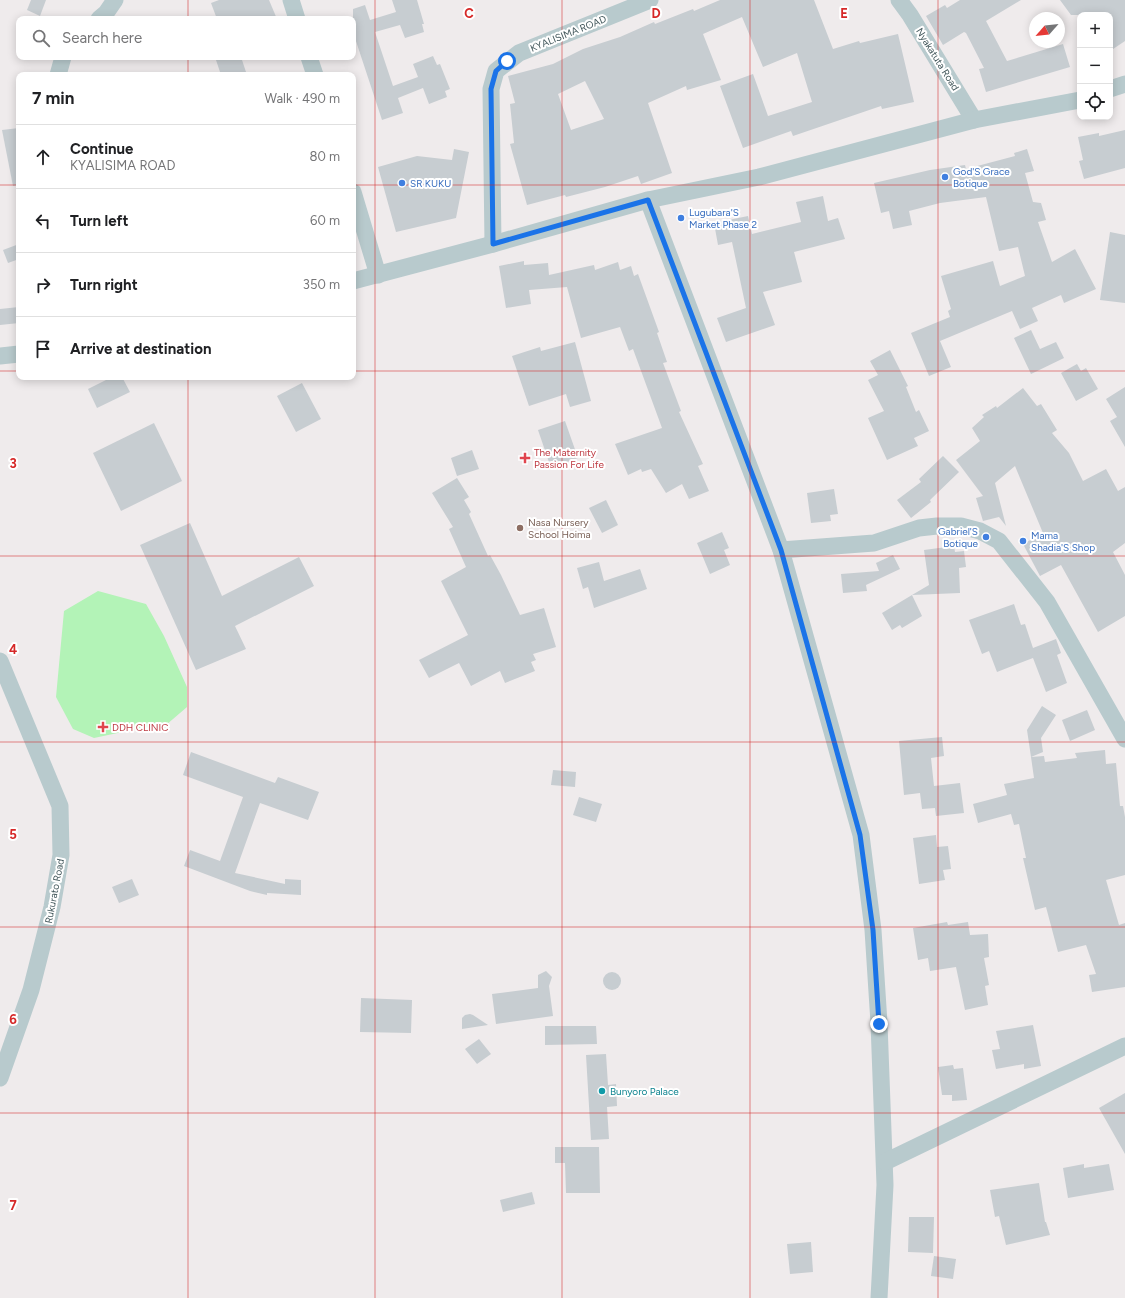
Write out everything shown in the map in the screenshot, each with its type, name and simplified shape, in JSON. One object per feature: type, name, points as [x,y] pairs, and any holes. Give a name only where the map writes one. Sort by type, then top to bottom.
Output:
[{"type":"street","points":[[102,16],[115,0]]},
{"type":"street","points":[[292,0],[296,16]]},
{"type":"street","name":"KYALISIMA ROAD","points":[[493,244],[491,89],[496,71],[519,53],[650,0]]},
{"type":"street","name":"Nyakatuta Road","points":[[899,0],[910,15],[974,120]]},
{"type":"street","points":[[59,72],[62,60]]},
{"type":"street","points":[[310,60],[314,72]]},
{"type":"street","points":[[1113,88],[1125,84]]},
{"type":"street","points":[[356,280],[378,276],[648,200],[759,177],[974,120],[1077,101]]},
{"type":"street","points":[[648,200],[781,550],[860,835],[874,938],[885,1162],[879,1298]]},
{"type":"street","points":[[356,202],[378,276]]},
{"type":"street","points":[[0,356],[16,354]]},
{"type":"street","points":[[781,550],[874,543],[919,528],[937,526],[961,526],[980,531],[999,541],[1047,602],[1125,738]]},
{"type":"street","name":"Rukurato Road","points":[[0,661],[60,806],[61,855],[52,906],[31,990],[0,1078]]},
{"type":"street","points":[[885,1162],[1125,1046]]},
{"type":"green space","points":[[98,591],[146,604],[164,636],[187,687],[187,707],[166,725],[146,727],[94,738],[73,729],[56,697],[64,611]]},
{"type":"building","points":[[31,0],[46,0],[40,16],[27,10]]},
{"type":"building","points":[[219,0],[269,0],[276,16],[216,16],[211,3]]},
{"type":"building","points":[[392,0],[417,0],[424,24],[422,24],[424,32],[405,38],[400,25],[375,32],[393,86],[418,77],[413,64],[433,56],[437,65],[440,64],[450,89],[445,91],[447,97],[429,104],[423,88],[398,98],[403,113],[382,120],[356,41],[356,16],[353,16],[353,9],[365,5],[370,20],[396,12]]},
{"type":"building","points":[[720,0],[814,0],[833,49],[859,41],[860,43],[898,34],[914,102],[882,109],[881,106],[793,136],[791,131],[743,148],[720,86],[753,74],[768,116],[812,102],[797,53],[763,67],[742,17],[703,34],[721,80],[687,90],[686,86],[648,103],[672,173],[641,184],[638,176],[605,187],[527,205],[510,144],[514,143],[510,104],[515,103],[508,76],[553,64],[583,49],[620,37],[654,22],[655,24],[693,9],[694,11]],"holes":[[[585,81],[604,119],[571,130],[558,94]]]},
{"type":"building","points":[[960,0],[1021,0],[986,21],[1007,61],[1050,48],[1064,48],[1070,67],[986,92],[979,69],[984,68],[966,33],[964,32],[943,45],[926,16],[945,5],[947,8]]},
{"type":"building","points":[[1060,0],[1125,0],[1125,41],[1113,49],[1113,12],[1077,12],[1077,15],[1071,15]]},
{"type":"building","points":[[216,60],[242,60],[246,72],[220,72]]},
{"type":"building","points":[[16,128],[16,186],[13,186],[2,130]]},
{"type":"building","points":[[1125,130],[1125,168],[1084,179],[1079,161],[1083,160],[1078,137],[1099,133],[1099,136]]},
{"type":"building","points":[[454,149],[469,152],[456,218],[396,232],[378,167],[417,156],[452,160]]},
{"type":"building","points":[[1027,149],[1034,171],[1025,173],[1033,202],[1041,203],[1046,220],[1038,222],[1052,262],[1075,249],[1096,289],[1064,303],[1061,295],[1032,308],[1038,321],[1020,329],[1012,311],[940,341],[951,367],[929,376],[911,333],[950,317],[948,311],[951,309],[941,276],[993,261],[1000,286],[1025,276],[1018,247],[999,251],[986,197],[940,203],[909,211],[912,225],[893,229],[889,211],[881,213],[874,183],[930,170],[965,165],[966,169],[1015,156],[1014,153]]},
{"type":"building","points":[[823,196],[828,221],[838,218],[845,239],[794,252],[802,282],[763,292],[775,325],[726,342],[717,318],[746,308],[732,242],[718,245],[714,223],[748,216],[752,234],[801,222],[796,202]]},
{"type":"building","points":[[1110,232],[1125,235],[1125,303],[1100,300]]},
{"type":"building","points":[[16,245],[16,260],[8,263],[3,250]]},
{"type":"building","points":[[524,261],[524,265],[548,263],[549,275],[594,265],[595,270],[618,262],[620,270],[631,266],[634,276],[638,274],[659,332],[657,333],[667,362],[663,363],[681,411],[679,412],[703,464],[698,466],[709,491],[689,499],[682,484],[666,493],[651,469],[642,472],[641,469],[628,475],[615,444],[662,428],[633,349],[629,351],[620,327],[581,338],[567,287],[529,290],[531,304],[506,308],[499,266]]},
{"type":"building","points":[[16,307],[16,323],[0,325],[0,309]]},
{"type":"building","points":[[1031,330],[1040,349],[1056,342],[1064,358],[1031,374],[1014,338]]},
{"type":"building","points":[[575,342],[591,401],[570,407],[566,394],[529,406],[512,356],[540,347],[541,351]]},
{"type":"building","points":[[890,350],[908,386],[906,387],[916,412],[919,410],[929,431],[914,438],[918,446],[887,460],[868,418],[884,411],[868,380],[878,375],[870,361]]},
{"type":"building","points":[[1077,364],[1081,371],[1086,368],[1098,389],[1076,401],[1061,373]]},
{"type":"building","points":[[106,380],[124,380],[130,392],[97,408],[88,389]]},
{"type":"building","points":[[302,383],[321,419],[296,432],[277,396]]},
{"type":"building","points":[[1125,387],[1125,447],[1110,421],[1117,417],[1106,399]]},
{"type":"building","points":[[1023,388],[1037,406],[1041,404],[1057,430],[1052,433],[1069,453],[1083,481],[1106,469],[1118,491],[1125,487],[1125,543],[1113,552],[1125,575],[1125,616],[1098,632],[1061,565],[1040,576],[1023,544],[1043,533],[1015,466],[995,483],[1006,526],[999,517],[983,521],[976,498],[983,496],[956,460],[980,441],[972,428],[984,417],[982,415],[996,406],[997,408]]},
{"type":"building","points":[[565,421],[578,458],[551,468],[538,430]]},
{"type":"building","points":[[154,423],[182,481],[121,511],[93,453]]},
{"type":"building","points":[[472,450],[479,469],[457,476],[451,458]]},
{"type":"building","points":[[943,456],[959,472],[930,500],[931,502],[911,518],[897,500],[921,482],[919,479]]},
{"type":"building","points":[[457,478],[469,497],[464,500],[471,512],[469,514],[488,556],[490,555],[501,575],[520,615],[544,608],[556,647],[533,654],[536,660],[531,662],[535,671],[505,683],[500,671],[471,686],[459,663],[429,678],[419,660],[468,635],[441,581],[466,567],[449,529],[453,527],[432,493]]},
{"type":"building","points":[[834,489],[838,514],[830,515],[831,521],[811,523],[807,493]]},
{"type":"building","points":[[606,500],[618,525],[602,533],[589,508]]},
{"type":"building","points":[[190,523],[222,596],[299,557],[314,586],[235,626],[246,649],[196,670],[140,545]]},
{"type":"building","points":[[722,532],[729,548],[724,550],[730,565],[710,574],[697,543]]},
{"type":"building","points":[[954,546],[955,552],[964,551],[966,567],[959,568],[960,593],[912,595],[929,585],[924,550]]},
{"type":"building","points":[[893,555],[900,569],[866,585],[867,591],[843,593],[841,574],[879,571],[876,563]]},
{"type":"building","points":[[599,562],[604,581],[640,569],[647,589],[594,608],[588,587],[583,589],[577,568]]},
{"type":"building","points":[[912,595],[922,616],[902,628],[900,625],[892,630],[882,613]]},
{"type":"building","points":[[1014,604],[1021,625],[1025,624],[1033,648],[1056,639],[1061,653],[1057,655],[1067,683],[1046,692],[1033,658],[997,672],[989,651],[982,654],[969,620]]},
{"type":"building","points":[[1042,706],[1056,715],[1041,738],[1043,752],[1031,757],[1027,730]]},
{"type":"building","points":[[1087,710],[1095,730],[1070,741],[1062,720]]},
{"type":"building","points":[[942,737],[944,756],[931,758],[934,786],[960,783],[964,813],[936,816],[935,808],[922,809],[920,793],[904,795],[899,741]]},
{"type":"building","points":[[1105,750],[1106,764],[1116,763],[1120,806],[1123,806],[1125,817],[1125,875],[1106,880],[1119,925],[1125,923],[1125,987],[1092,992],[1089,975],[1096,974],[1086,945],[1058,952],[1046,907],[1035,910],[1023,858],[1026,858],[1019,824],[1014,825],[1011,814],[978,823],[973,804],[1007,795],[1004,784],[1034,778],[1031,757],[1044,756],[1045,762],[1077,758],[1075,753]]},
{"type":"building","points":[[191,752],[275,783],[278,777],[319,792],[308,820],[260,803],[235,873],[285,884],[285,879],[301,880],[301,895],[267,893],[267,895],[250,891],[184,866],[190,850],[220,861],[243,797],[183,775]]},
{"type":"building","points":[[553,770],[576,772],[575,787],[551,785]]},
{"type":"building","points":[[579,797],[602,804],[596,822],[573,815]]},
{"type":"building","points":[[936,835],[937,847],[948,846],[951,869],[943,870],[945,880],[919,884],[913,838]]},
{"type":"building","points":[[132,879],[139,895],[119,903],[112,887]]},
{"type":"building","points":[[947,922],[948,925],[968,922],[970,935],[988,934],[989,957],[984,958],[989,985],[985,986],[988,1005],[965,1010],[956,967],[930,971],[928,958],[918,960],[913,928]]},
{"type":"building","points":[[546,971],[552,977],[549,986],[553,1016],[496,1024],[492,994],[538,988],[538,975]]},
{"type":"building","points":[[608,972],[616,972],[621,977],[619,988],[616,990],[608,990],[603,985],[603,977]]},
{"type":"building","points":[[361,998],[412,1000],[411,1033],[360,1032]]},
{"type":"building","points":[[470,1014],[488,1025],[462,1029],[462,1018],[465,1015]]},
{"type":"building","points":[[1033,1025],[1041,1066],[1024,1069],[1024,1064],[996,1069],[992,1050],[1000,1049],[996,1031]]},
{"type":"building","points":[[545,1026],[596,1026],[597,1044],[545,1045]]},
{"type":"building","points":[[479,1039],[491,1054],[477,1064],[465,1049]]},
{"type":"building","name":"Bunyoro Palace","points":[[606,1054],[608,1085],[616,1084],[617,1106],[607,1107],[609,1139],[591,1140],[586,1055]]},
{"type":"building","points":[[953,1065],[954,1069],[963,1068],[967,1100],[952,1101],[952,1095],[942,1095],[938,1067]]},
{"type":"building","points":[[1125,1093],[1125,1154],[1099,1108]]},
{"type":"building","points":[[555,1147],[599,1147],[600,1193],[566,1193],[565,1163],[555,1163]]},
{"type":"building","points":[[1084,1164],[1084,1168],[1109,1164],[1114,1190],[1068,1198],[1063,1168]]},
{"type":"building","points":[[1039,1183],[1045,1222],[1050,1235],[1006,1245],[999,1216],[995,1217],[990,1190]]},
{"type":"building","points":[[532,1192],[535,1204],[503,1212],[500,1200]]},
{"type":"building","points":[[909,1217],[934,1217],[933,1253],[908,1252]]},
{"type":"building","points":[[811,1242],[813,1272],[790,1274],[787,1244]]},
{"type":"building","points":[[934,1256],[956,1259],[953,1279],[931,1276]]},
{"type":"place","name":"God'S Grace Botique","points":[[945,177]]},
{"type":"place","name":"SR KUKU","points":[[402,183]]},
{"type":"place","name":"Lugubara'S Market Phase 2","points":[[681,218]]},
{"type":"place","name":"The Maternity Passion For Life","points":[[525,458]]},
{"type":"place","name":"Nasa Nursery School Hoima","points":[[520,528]]},
{"type":"place","name":"Gabriel'S Botique","points":[[986,537]]},
{"type":"place","name":"Mama Shadia'S Shop","points":[[1023,541]]},
{"type":"place","name":"DDH CLINIC","points":[[103,727]]},
{"type":"place","name":"Bunyoro Palace","points":[[602,1091]]},
{"type":"route","points":[[507,61],[496,71],[491,89],[493,244],[648,200],[781,550],[860,835],[873,930],[879,1024]]}]
